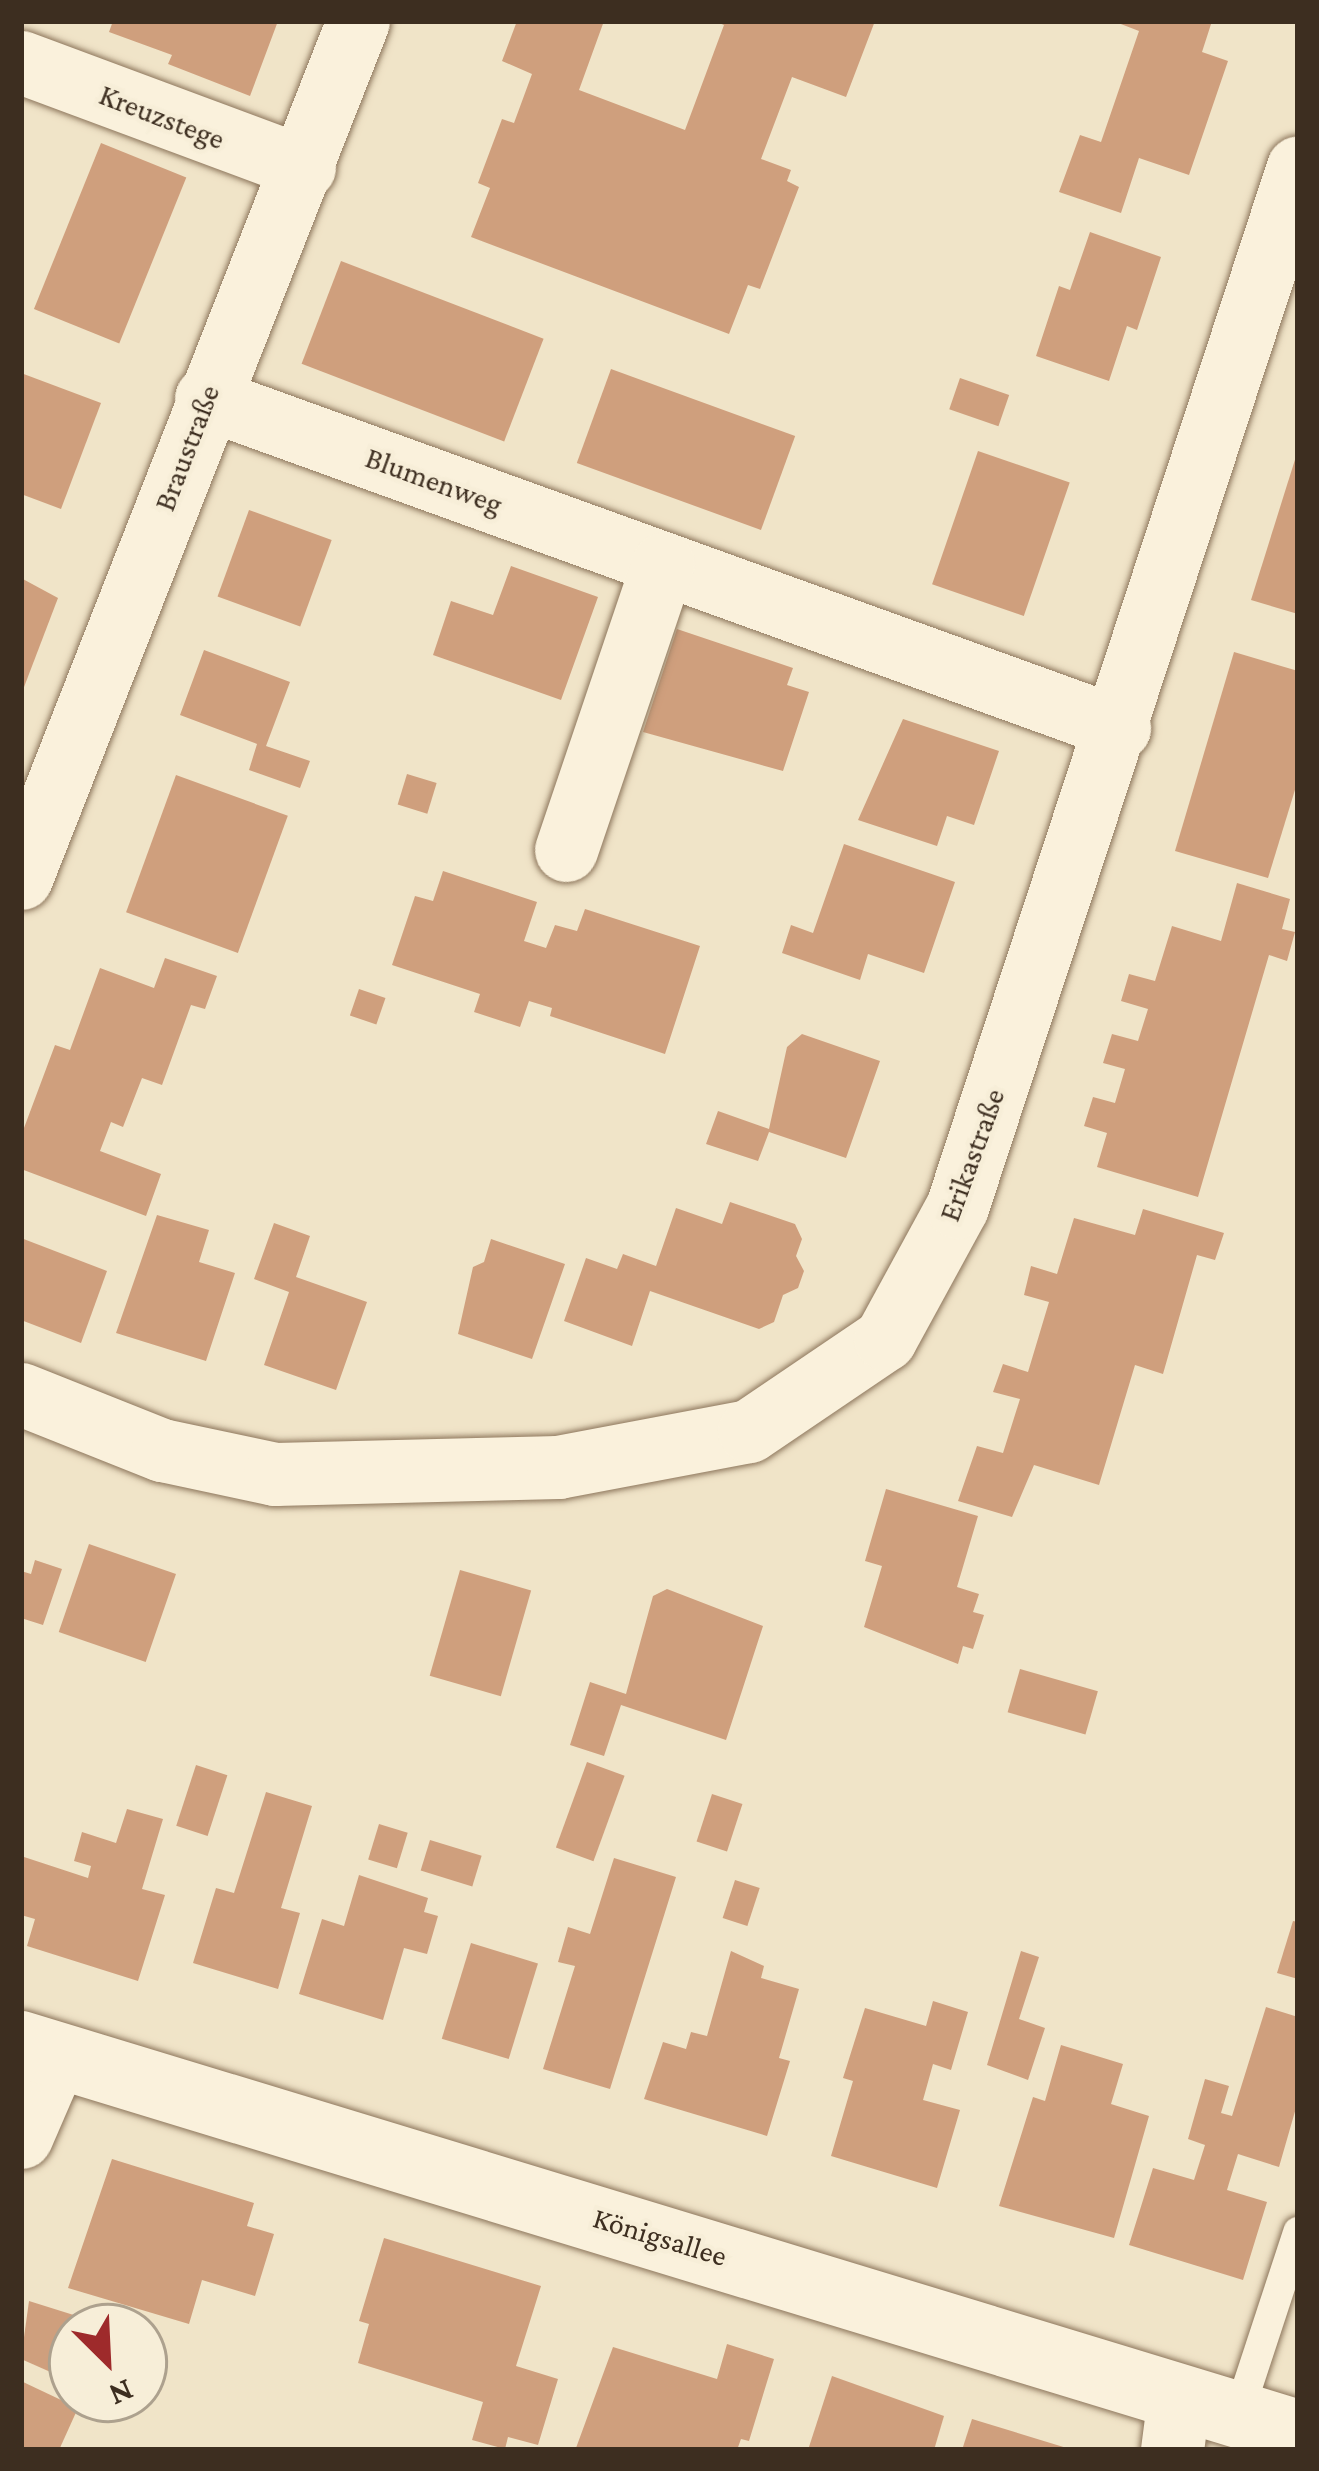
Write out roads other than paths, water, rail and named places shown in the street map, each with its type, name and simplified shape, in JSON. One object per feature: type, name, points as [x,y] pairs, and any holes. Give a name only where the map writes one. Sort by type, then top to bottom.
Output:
[{"type":"street","name":"Braustraße","points":[[21,878],[358,21]]},
{"type":"street","name":"Kreuzstege","points":[[21,62],[304,167]]},
{"type":"street","name":"Erikastraße","points":[[21,1394],[162,1450],[275,1474],[558,1467],[749,1431],[885,1339],[957,1207],[1119,728],[1298,167]]},
{"type":"street","name":"Blumenweg","points":[[206,398],[1119,728]]},
{"type":"street","points":[[566,850],[663,563]]},
{"type":"street","points":[[21,2137],[39,2049]]},
{"type":"street","name":"Königsallee","points":[[39,2049],[1222,2423]]},
{"type":"lane","points":[[1222,2423],[1298,2232]]}]
